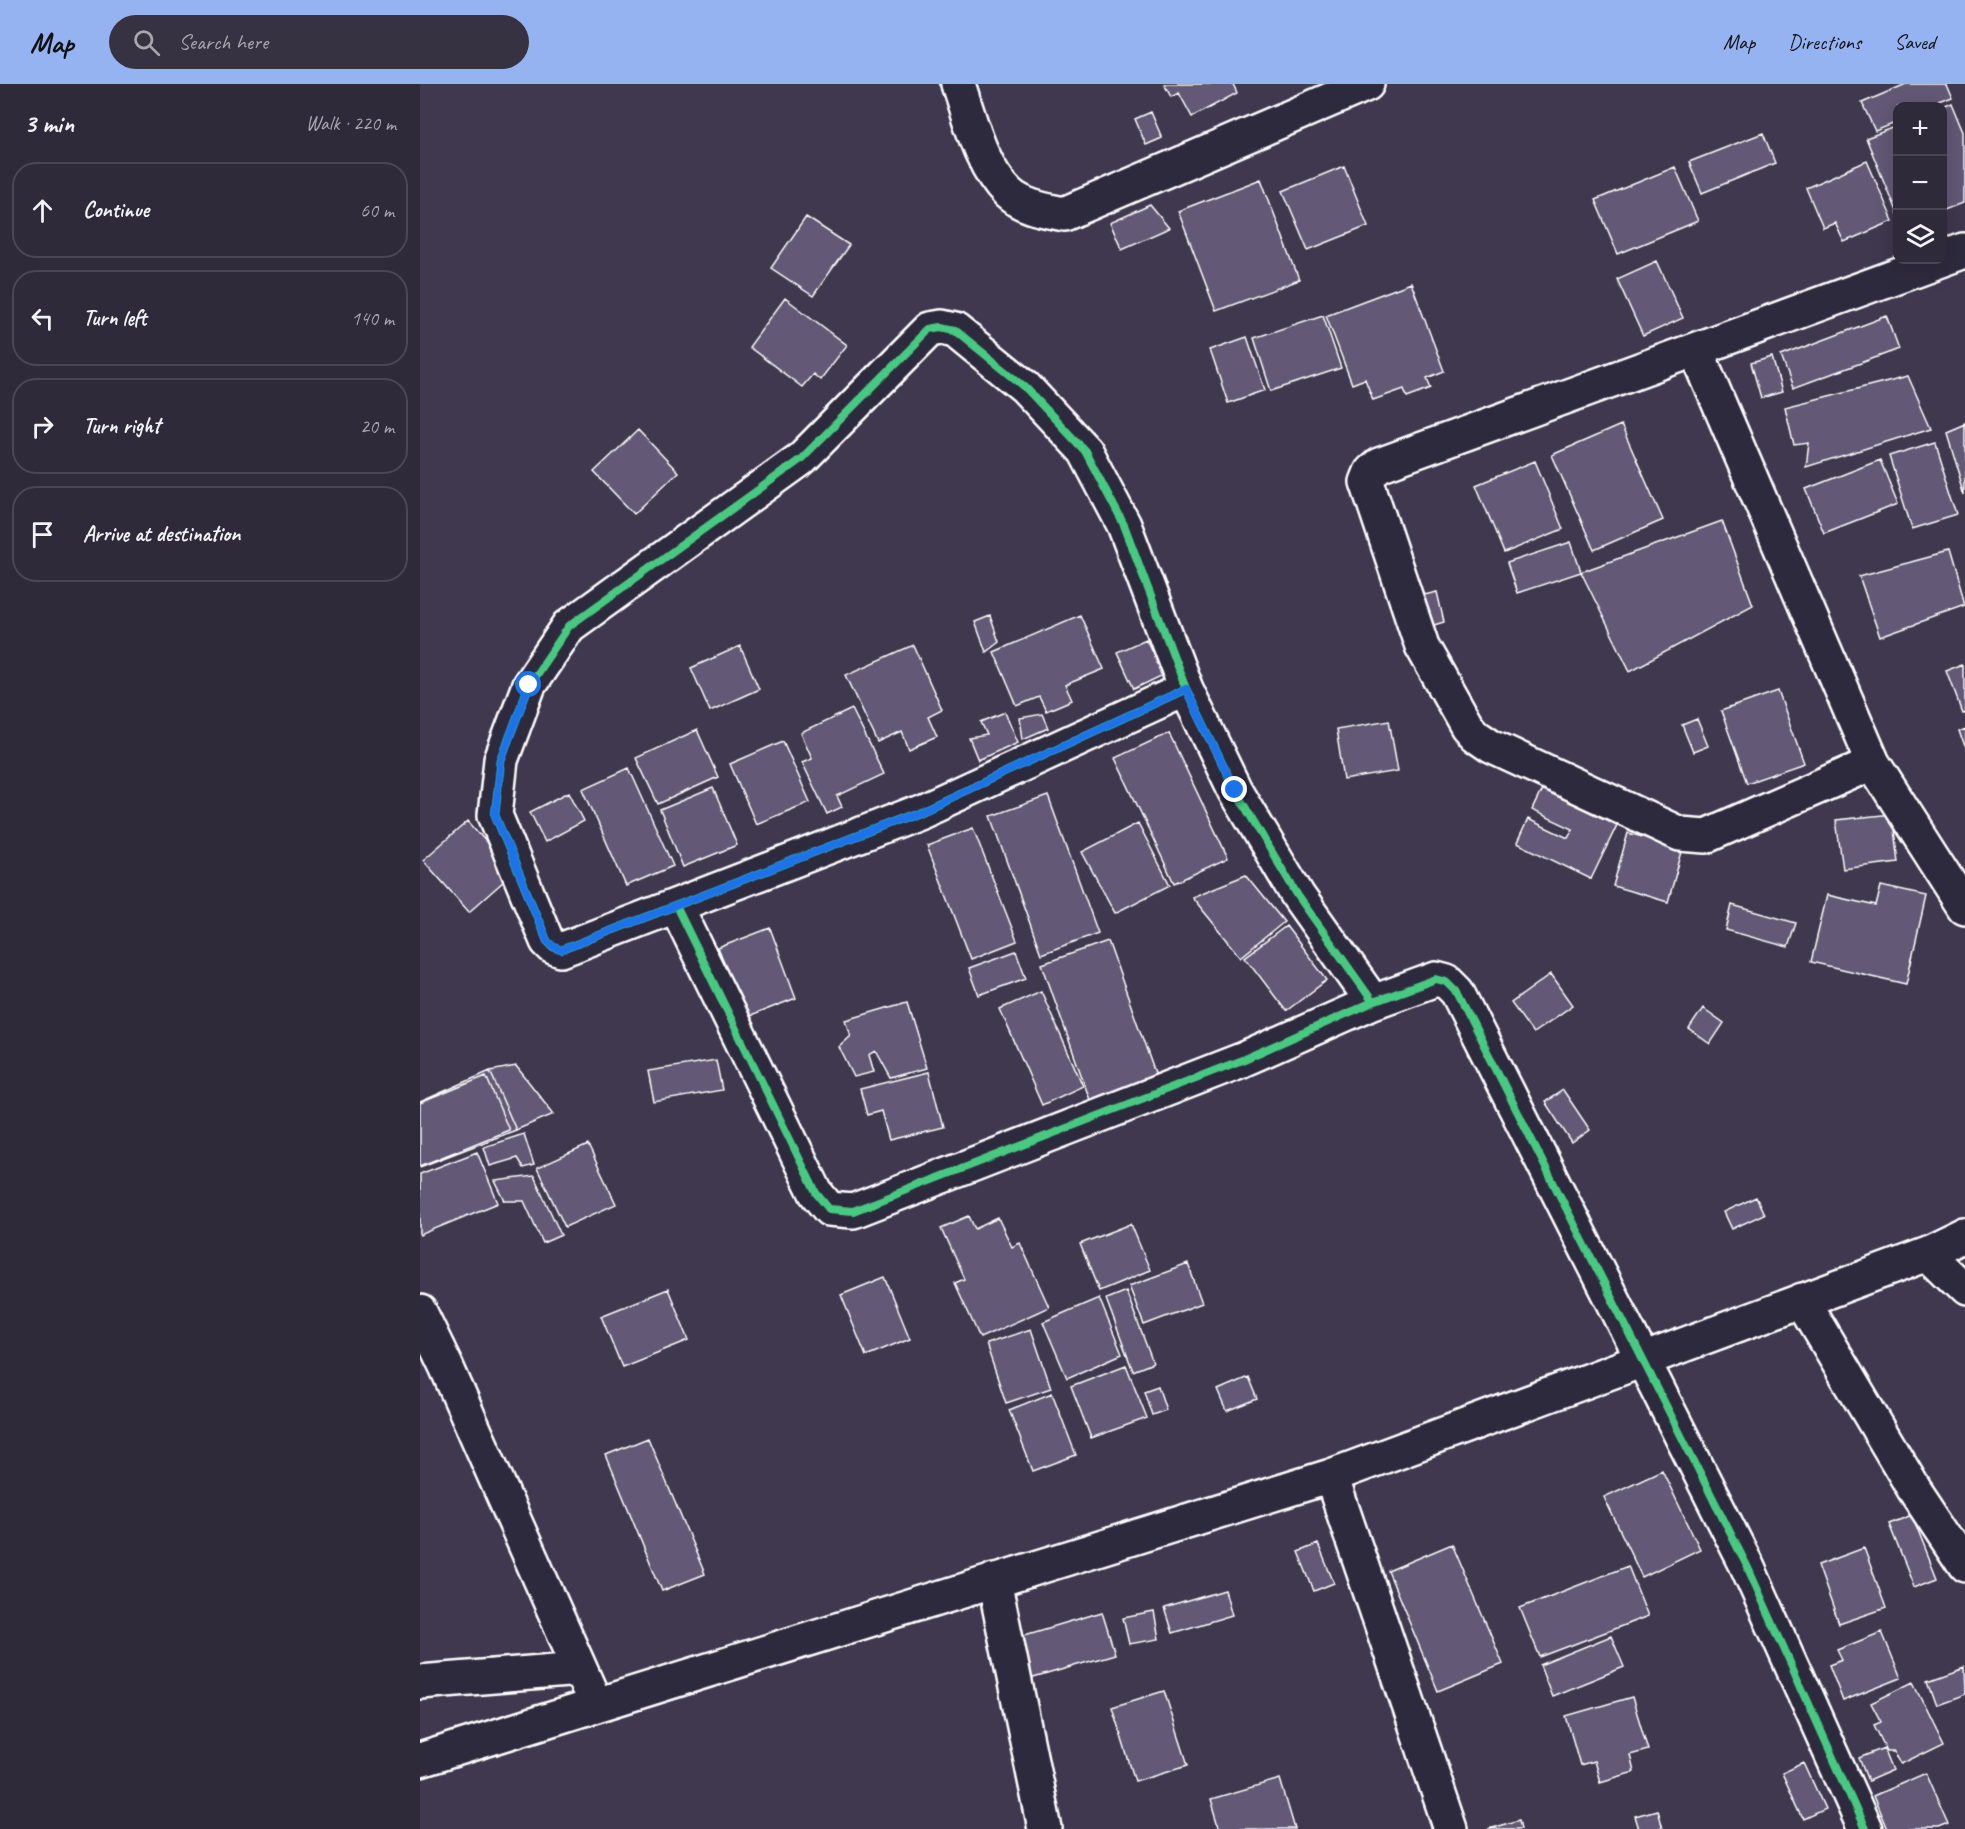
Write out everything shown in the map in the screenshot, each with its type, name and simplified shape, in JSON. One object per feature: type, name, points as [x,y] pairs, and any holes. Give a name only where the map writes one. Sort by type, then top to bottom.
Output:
[{"type":"street","points":[[958,84],[989,170],[1009,194],[1036,208],[1064,214],[1367,84]]},
{"type":"street","points":[[1873,763],[1706,836],[1680,834],[1491,746],[1467,726],[1422,646],[1368,482],[1371,472],[1379,465],[1965,251]]},
{"type":"street","points":[[1186,689],[921,811],[561,950],[547,941],[495,815],[501,760],[529,685],[568,626],[801,459],[930,329],[942,327],[955,330],[1025,387],[1085,451],[1124,525],[1186,689],[1235,790],[1298,896],[1373,1002]]},
{"type":"street","points":[[1696,350],[1873,763],[1965,907]]},
{"type":"street","points":[[676,906],[816,1193],[829,1209],[853,1211],[1242,1060],[1373,1002],[1436,979],[1447,982],[1457,992],[1747,1566],[1865,1829]]},
{"type":"street","points":[[420,1760],[1331,1476],[1928,1254],[1965,1236]]},
{"type":"street","points":[[1928,1254],[1965,1290]]},
{"type":"street","points":[[1802,1300],[1914,1489],[1965,1566]]},
{"type":"street","points":[[420,1312],[596,1705]]},
{"type":"street","points":[[1331,1476],[1451,1829]]},
{"type":"street","points":[[994,1581],[1045,1829]]},
{"type":"street","points":[[420,1682],[580,1669]]},
{"type":"building","points":[[1164,84],[1233,84],[1237,93],[1192,117],[1179,93],[1171,97]]},
{"type":"building","points":[[1906,84],[1947,84],[1953,98],[1943,102],[1893,102],[1893,124],[1875,131],[1862,103]]},
{"type":"building","points":[[1953,104],[1965,133],[1965,203],[1947,210],[1947,156],[1947,107]]},
{"type":"building","points":[[1151,112],[1162,138],[1146,145],[1135,119]]},
{"type":"building","points":[[1893,128],[1893,204],[1866,138]]},
{"type":"building","points":[[1763,133],[1775,163],[1702,193],[1689,162]]},
{"type":"building","points":[[1867,161],[1893,221],[1844,242],[1835,223],[1823,228],[1806,188]]},
{"type":"building","points":[[1344,166],[1368,226],[1308,250],[1283,191]]},
{"type":"building","points":[[1675,167],[1698,221],[1618,254],[1595,200]]},
{"type":"building","points":[[1261,179],[1299,280],[1216,311],[1178,211]]},
{"type":"building","points":[[1150,205],[1169,228],[1122,249],[1110,223]]},
{"type":"building","points":[[806,217],[849,245],[813,296],[771,268]]},
{"type":"building","points":[[1657,261],[1683,318],[1643,336],[1617,279]]},
{"type":"building","points":[[1411,283],[1444,371],[1427,378],[1431,388],[1407,397],[1404,389],[1373,400],[1365,379],[1352,384],[1326,315]]},
{"type":"building","points":[[785,298],[847,345],[820,380],[813,374],[802,387],[749,347]]},
{"type":"building","points":[[1323,315],[1341,368],[1271,391],[1254,338]]},
{"type":"building","points":[[1887,316],[1899,349],[1793,388],[1781,356]]},
{"type":"building","points":[[1247,337],[1265,390],[1228,403],[1210,350]]},
{"type":"building","points":[[1772,357],[1782,392],[1761,398],[1751,363]]},
{"type":"building","points":[[1908,376],[1931,428],[1806,467],[1809,443],[1794,445],[1785,407]]},
{"type":"building","points":[[1965,422],[1965,493],[1946,430]]},
{"type":"building","points":[[1621,425],[1663,520],[1594,550],[1552,455]]},
{"type":"building","points":[[638,430],[678,472],[634,514],[594,472]]},
{"type":"building","points":[[1935,442],[1958,515],[1912,529],[1889,456]]},
{"type":"building","points":[[1880,460],[1898,504],[1824,533],[1806,489]]},
{"type":"building","points":[[1535,461],[1563,529],[1504,553],[1476,485]]},
{"type":"building","points":[[1722,521],[1753,605],[1630,671],[1581,572]]},
{"type":"building","points":[[1571,542],[1581,572],[1517,593],[1507,563]]},
{"type":"building","points":[[1948,552],[1964,607],[1880,637],[1859,576]]},
{"type":"building","points":[[1437,592],[1444,622],[1424,628],[1416,597]]},
{"type":"building","points":[[1080,615],[1104,669],[1065,685],[1072,700],[1046,711],[1039,697],[1017,706],[994,652]]},
{"type":"building","points":[[990,616],[999,642],[986,652],[975,622]]},
{"type":"building","points":[[1146,639],[1163,675],[1134,689],[1117,652]]},
{"type":"building","points":[[913,645],[942,710],[928,717],[937,737],[909,749],[902,732],[878,743],[846,675]]},
{"type":"building","points":[[740,646],[759,689],[710,711],[691,668]]},
{"type":"building","points":[[1965,664],[1965,710],[1962,711],[1947,671]]},
{"type":"building","points":[[1778,691],[1804,763],[1747,783],[1721,711]]},
{"type":"building","points":[[852,709],[884,774],[837,796],[842,807],[827,814],[802,762],[812,758],[801,733]]},
{"type":"building","points":[[1005,712],[1018,742],[978,760],[969,738],[987,735],[981,722]]},
{"type":"building","points":[[1042,714],[1048,728],[1023,739],[1020,718]]},
{"type":"building","points":[[1697,719],[1708,746],[1693,752],[1682,725]]},
{"type":"building","points":[[1389,720],[1398,771],[1344,780],[1336,729]]},
{"type":"building","points":[[1965,726],[1965,752],[1957,729]]},
{"type":"building","points":[[697,730],[718,777],[658,804],[636,758]]},
{"type":"building","points":[[1169,733],[1228,858],[1174,883],[1115,758]]},
{"type":"building","points":[[783,741],[810,802],[756,824],[730,764]]},
{"type":"building","points":[[629,768],[673,866],[626,886],[583,789]]},
{"type":"building","points":[[713,788],[737,845],[683,867],[660,810]]},
{"type":"building","points":[[1542,789],[1617,825],[1591,879],[1517,843],[1528,819],[1568,838],[1573,829],[1532,810]]},
{"type":"building","points":[[569,792],[584,821],[545,842],[530,812]]},
{"type":"building","points":[[1048,796],[1098,933],[1041,954],[991,816]]},
{"type":"building","points":[[1892,814],[1898,862],[1843,869],[1836,820]]},
{"type":"building","points":[[468,821],[513,873],[469,912],[423,860]]},
{"type":"building","points":[[1138,823],[1170,885],[1115,913],[1082,852]]},
{"type":"building","points":[[973,828],[1017,941],[971,959],[927,845]]},
{"type":"building","points":[[1628,833],[1683,848],[1668,902],[1613,886]]},
{"type":"building","points":[[1246,875],[1284,922],[1241,957],[1192,897]]},
{"type":"building","points":[[1881,886],[1926,896],[1906,984],[1811,962],[1827,895],[1876,906]]},
{"type":"building","points":[[1732,905],[1796,923],[1788,947],[1726,930]]},
{"type":"building","points":[[1286,926],[1327,980],[1286,1011],[1245,957]]},
{"type":"building","points":[[770,928],[796,998],[745,1018],[718,948]]},
{"type":"building","points":[[1108,941],[1156,1076],[1090,1100],[1042,964]]},
{"type":"building","points":[[1016,951],[1026,978],[979,995],[969,968]]},
{"type":"building","points":[[1551,974],[1573,1005],[1533,1033],[1511,1003]]},
{"type":"building","points":[[1041,991],[1083,1086],[1042,1105],[1000,1009]]},
{"type":"building","points":[[907,1002],[927,1068],[891,1078],[876,1051],[869,1055],[874,1072],[854,1077],[839,1047],[851,1036],[846,1020]]},
{"type":"building","points":[[1703,1008],[1724,1023],[1710,1044],[1689,1029]]},
{"type":"building","points":[[716,1060],[722,1090],[654,1102],[648,1071]]},
{"type":"building","points":[[516,1066],[554,1114],[516,1130],[490,1071]]},
{"type":"building","points":[[490,1071],[516,1130],[420,1167],[420,1102]]},
{"type":"building","points":[[929,1072],[943,1127],[889,1140],[881,1111],[867,1115],[860,1089]]},
{"type":"building","points":[[486,1076],[509,1130],[420,1166],[420,1103]]},
{"type":"building","points":[[1563,1090],[1590,1130],[1572,1143],[1545,1102]]},
{"type":"building","points":[[524,1134],[534,1165],[523,1168],[517,1158],[490,1166],[484,1147]]},
{"type":"building","points":[[588,1145],[616,1204],[565,1227],[537,1168]]},
{"type":"building","points":[[477,1152],[498,1203],[420,1235],[420,1174]]},
{"type":"building","points":[[534,1176],[561,1235],[543,1243],[524,1201],[505,1201],[495,1181]]},
{"type":"building","points":[[1756,1197],[1764,1214],[1732,1229],[1724,1212]]},
{"type":"building","points":[[969,1216],[975,1229],[998,1218],[1012,1247],[1020,1243],[1049,1307],[980,1338],[955,1283],[964,1279],[941,1228]]},
{"type":"building","points":[[1131,1224],[1150,1270],[1099,1291],[1080,1244]]},
{"type":"building","points":[[1188,1264],[1202,1303],[1144,1325],[1129,1286]]},
{"type":"building","points":[[885,1277],[910,1338],[866,1356],[841,1295]]},
{"type":"building","points":[[668,1289],[689,1340],[622,1367],[601,1316]]},
{"type":"building","points":[[1126,1291],[1153,1363],[1133,1371],[1106,1299]]},
{"type":"building","points":[[1099,1298],[1122,1354],[1067,1378],[1043,1322]]},
{"type":"building","points":[[1031,1329],[1051,1388],[1006,1403],[986,1344]]},
{"type":"building","points":[[1126,1365],[1147,1418],[1091,1438],[1071,1386]]},
{"type":"building","points":[[1248,1377],[1257,1399],[1227,1411],[1218,1390]]},
{"type":"building","points":[[1158,1386],[1166,1410],[1152,1415],[1144,1391]]},
{"type":"building","points":[[1052,1393],[1076,1455],[1033,1471],[1009,1410]]},
{"type":"building","points":[[648,1438],[705,1574],[662,1591],[606,1455]]},
{"type":"building","points":[[1662,1470],[1700,1549],[1642,1577],[1604,1497]]},
{"type":"building","points":[[1912,1515],[1937,1578],[1914,1587],[1889,1524]]},
{"type":"building","points":[[1318,1544],[1334,1583],[1314,1591],[1298,1552]]},
{"type":"building","points":[[1452,1544],[1503,1664],[1438,1691],[1388,1571]]},
{"type":"building","points":[[1864,1548],[1886,1608],[1839,1624],[1818,1565]]},
{"type":"building","points":[[1628,1566],[1648,1616],[1540,1657],[1520,1608]]},
{"type":"building","points":[[1225,1590],[1232,1615],[1172,1633],[1164,1608]]},
{"type":"building","points":[[1102,1612],[1115,1654],[1030,1679],[1018,1637]]},
{"type":"building","points":[[1154,1612],[1159,1639],[1129,1644],[1123,1618]]},
{"type":"building","points":[[1882,1632],[1901,1678],[1843,1701],[1829,1665],[1842,1660],[1837,1650]]},
{"type":"building","points":[[1611,1636],[1624,1667],[1552,1696],[1540,1665]]},
{"type":"building","points":[[1964,1666],[1965,1694],[1937,1704],[1928,1679]]},
{"type":"building","points":[[1914,1682],[1944,1743],[1901,1764],[1894,1751],[1887,1751],[1874,1725],[1881,1722],[1871,1703]]},
{"type":"building","points":[[1164,1691],[1188,1765],[1135,1781],[1112,1707]]},
{"type":"building","points":[[1632,1697],[1648,1750],[1630,1755],[1634,1772],[1600,1782],[1594,1761],[1580,1765],[1566,1716]]},
{"type":"building","points":[[1884,1748],[1893,1770],[1868,1781],[1859,1758]]},
{"type":"building","points":[[1804,1763],[1825,1809],[1803,1819],[1782,1773]]},
{"type":"building","points":[[1926,1773],[1949,1825],[1939,1829],[1887,1829],[1873,1796]]},
{"type":"building","points":[[1280,1779],[1295,1829],[1220,1829],[1211,1799]]},
{"type":"building","points":[[1657,1810],[1662,1829],[1639,1829],[1635,1816]]},
{"type":"building","points":[[1519,1820],[1521,1829],[1488,1829]]},
{"type":"cycle path","points":[[1186,689],[921,811],[561,950],[553,947],[547,941],[495,815],[501,760],[529,685],[569,626],[801,459],[930,329],[942,327],[955,330],[1025,387],[1085,451],[1124,525],[1186,689],[1235,790],[1298,896],[1373,1002]]},
{"type":"cycle path","points":[[676,906],[816,1193],[829,1209],[853,1211],[1242,1060],[1373,1002],[1436,979],[1447,982],[1457,992],[1747,1566],[1865,1829]]},
{"type":"route","points":[[529,685],[501,760],[495,815],[547,941],[561,950],[921,811],[1186,689],[1235,790]]}]
